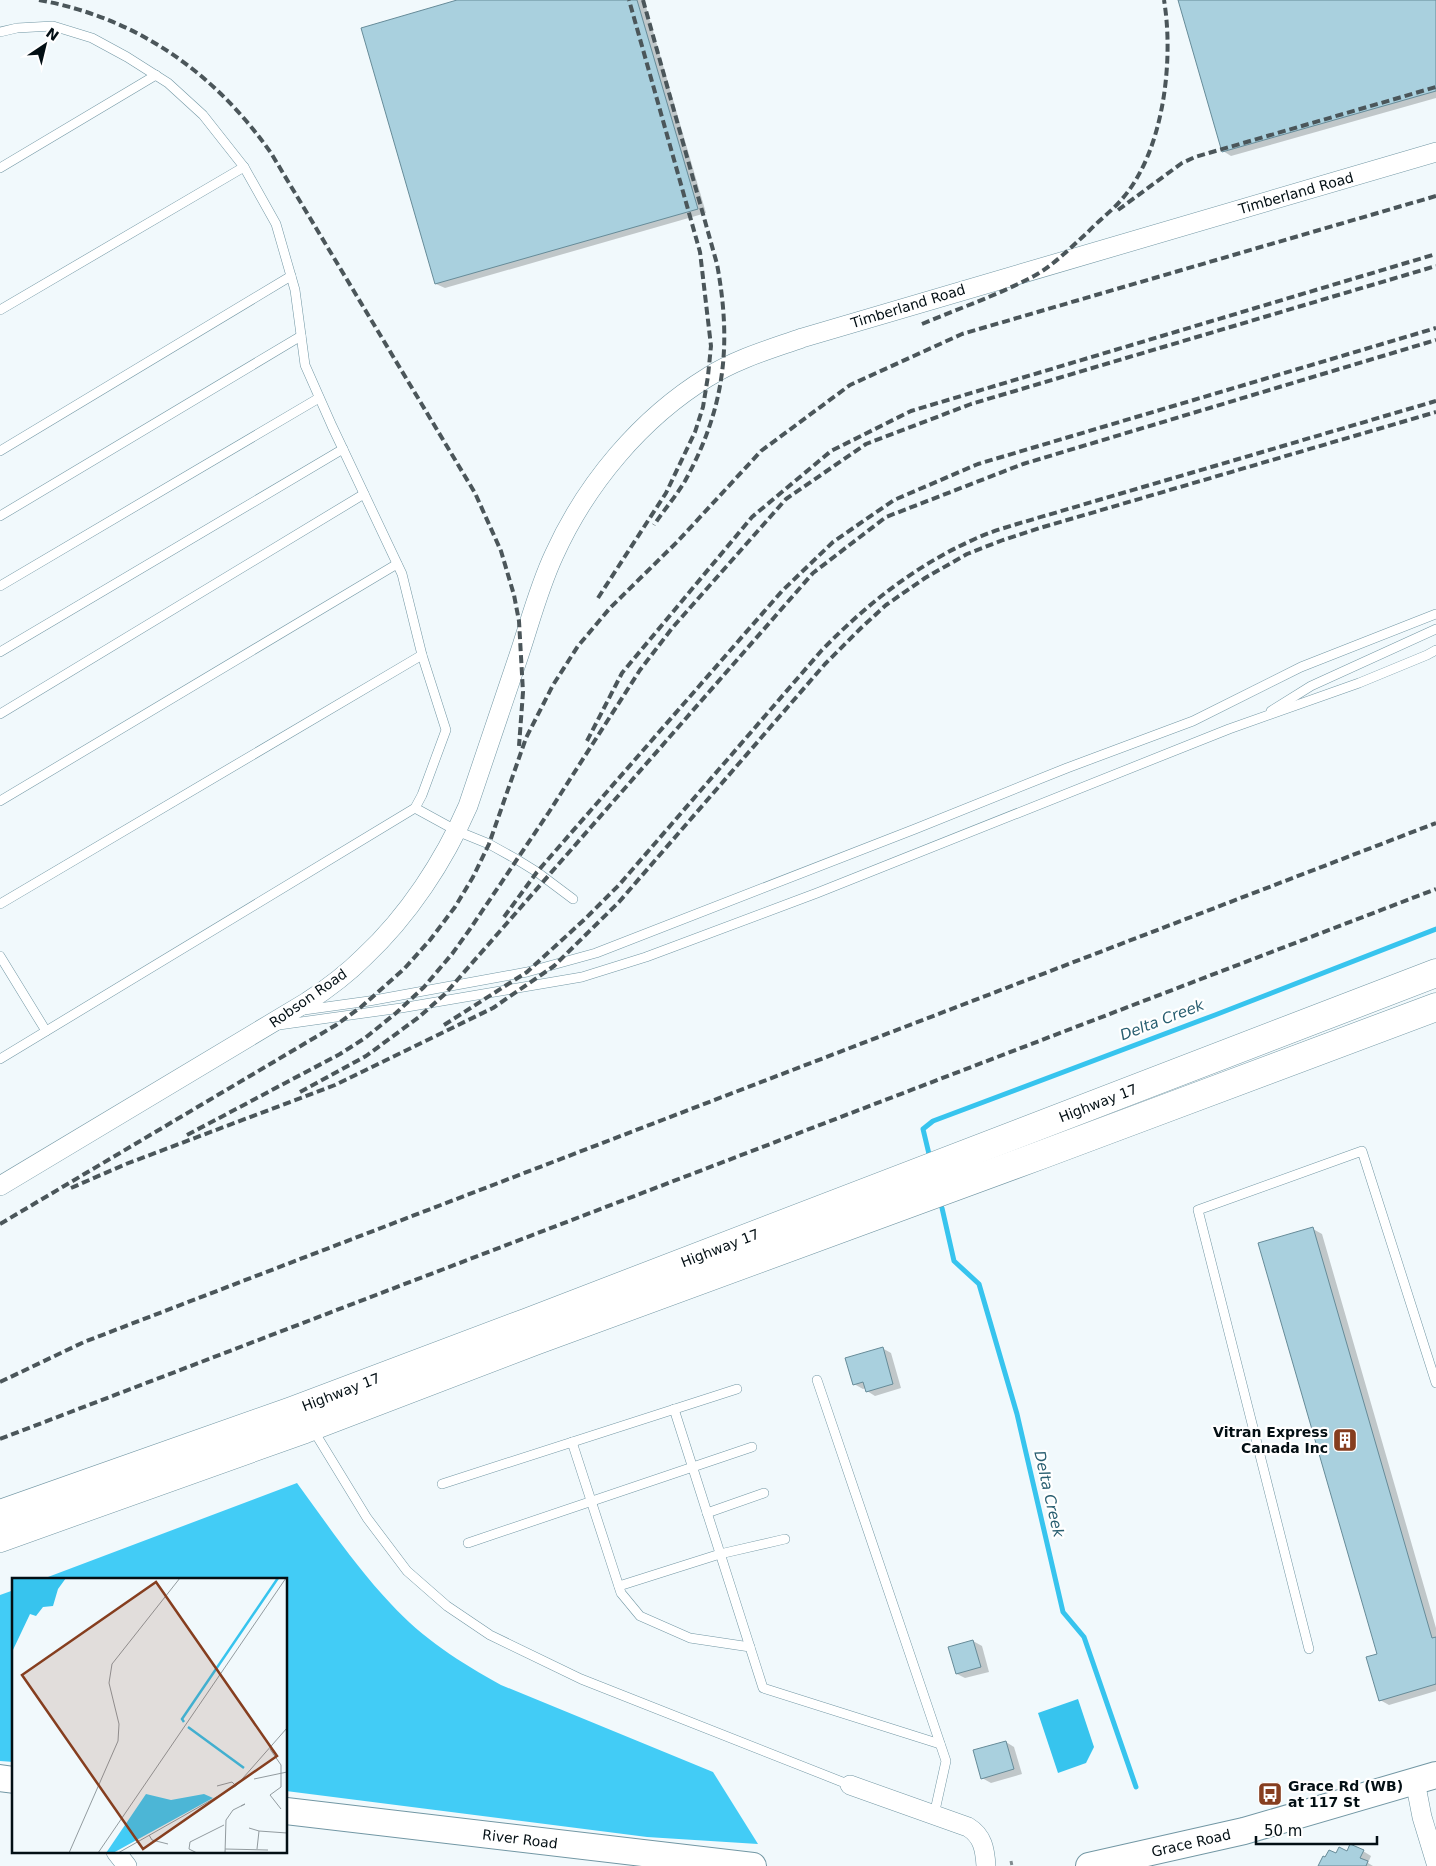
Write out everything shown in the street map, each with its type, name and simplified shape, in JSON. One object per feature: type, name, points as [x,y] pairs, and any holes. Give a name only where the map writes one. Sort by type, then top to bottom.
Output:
[{"type":"highway","name":"Highway 17","points":[[0,1514],[292,1411],[1436,973]]},
{"type":"highway","name":"Highway 17","points":[[0,1538],[311,1426],[1436,1007]]},
{"type":"street","name":"Timberland Road","points":[[521,649],[542,583],[553,557],[564,532],[587,494],[613,460],[651,422],[708,376],[758,354],[802,338],[1436,152]]},
{"type":"street","name":"Robson Road","points":[[0,1186],[292,1011],[332,985],[364,957],[391,928],[419,892],[457,831],[468,806],[521,649]]},
{"type":"street","points":[[1426,1778],[1422,1818],[1436,1863]]},
{"type":"street","name":"Grace Road","points":[[1089,1866],[1244,1831],[1426,1778]]},
{"type":"street","points":[[850,1785],[968,1827],[976,1832],[983,1844],[986,1866]]},
{"type":"street","name":"River Road","points":[[288,1811],[753,1866]]},
{"type":"street","points":[[118,1854],[127,1866]]},
{"type":"lane","points":[[0,32],[17,28],[53,26],[92,38],[127,57],[168,83],[203,116],[244,167],[276,224],[295,290],[305,365],[402,574],[422,655],[446,730],[422,795],[414,808],[0,1059]]},
{"type":"lane","points":[[0,168],[156,75]]},
{"type":"lane","points":[[0,310],[244,167]]},
{"type":"lane","points":[[0,451],[291,276]]},
{"type":"lane","points":[[0,516],[301,336]]},
{"type":"lane","points":[[0,586],[319,398]]},
{"type":"lane","points":[[0,652],[343,449]]},
{"type":"lane","points":[[0,714],[364,494]]},
{"type":"lane","points":[[0,801],[397,564]]},
{"type":"lane","points":[[292,1011],[369,1000],[527,972],[596,953],[1067,768],[1193,721],[1301,667],[1436,614]]},
{"type":"lane","points":[[1257,720],[1311,686],[1436,629]]},
{"type":"lane","points":[[268,1026],[401,1008],[582,978],[646,957],[817,893],[1257,720],[1359,683],[1436,650]]},
{"type":"lane","points":[[0,904],[422,655]]},
{"type":"lane","points":[[414,808],[457,831],[516,858],[573,900]]},
{"type":"lane","points":[[0,956],[46,1031]]},
{"type":"lane","points":[[1309,1649],[1198,1210],[1362,1151],[1436,1383]]},
{"type":"lane","points":[[817,1380],[946,1761],[934,1815]]},
{"type":"lane","points":[[442,1484],[737,1389]]},
{"type":"lane","points":[[674,1409],[763,1688],[940,1744]]},
{"type":"lane","points":[[311,1426],[367,1518],[406,1571],[447,1606],[490,1635],[581,1679],[850,1785]]},
{"type":"lane","points":[[572,1442],[621,1593],[640,1616],[690,1638],[750,1647]]},
{"type":"lane","points":[[468,1543],[752,1447]]},
{"type":"lane","points":[[707,1513],[764,1493]]},
{"type":"lane","points":[[619,1586],[720,1554],[785,1540]]},
{"type":"path","points":[[1011,1861],[1012,1866]]},
{"type":"shaded area","points":[[297,1483],[342,1545],[378,1590],[429,1639],[471,1668],[501,1685],[713,1772],[758,1844],[647,1837],[288,1791],[288,1578],[45,1578]]},
{"type":"shaded area","points":[[12,1591],[12,1762],[0,1761],[0,1595]]},
{"type":"shaded area","points":[[1078,1699],[1094,1747],[1086,1763],[1058,1773],[1038,1713]]},
{"type":"building","points":[[457,0],[637,0],[698,209],[435,284],[361,28]]},
{"type":"building","points":[[1178,0],[1436,0],[1436,91],[1222,152]]},
{"type":"building","name":"Vitran Express Canada Inc","points":[[1313,1227],[1432,1638],[1436,1637],[1436,1684],[1379,1701],[1366,1657],[1377,1654],[1258,1243]]},
{"type":"building","points":[[883,1347],[893,1384],[866,1392],[863,1382],[853,1385],[845,1358]]},
{"type":"building","points":[[973,1640],[981,1667],[956,1674],[948,1647]]},
{"type":"building","points":[[1006,1741],[1014,1769],[981,1779],[973,1750]]},
{"type":"building","points":[[1350,1844],[1364,1850],[1360,1858],[1368,1861],[1366,1866],[1318,1866],[1323,1856],[1325,1857],[1329,1850],[1336,1853],[1339,1847],[1347,1851]]},
{"type":"waterway","name":"Delta Creek","points":[[929,1154],[923,1129],[933,1121],[1215,1015],[1436,929]]},
{"type":"waterway","name":"Delta Creek","points":[[942,1208],[954,1261],[979,1284],[1017,1414],[1063,1612],[1084,1637],[1136,1787]]},
{"type":"railway","points":[[39,0],[75,8],[109,20],[140,35],[170,53],[224,97],[249,124],[271,153],[475,493],[501,551],[514,595],[519,621],[523,692],[519,746]]},
{"type":"railway","points":[[598,598],[666,493],[695,432],[703,407],[711,346],[700,252],[629,0]]},
{"type":"railway","points":[[643,0],[717,264],[724,322],[722,376],[709,428],[685,481],[654,525]]},
{"type":"railway","points":[[922,324],[1007,289],[1041,272],[1055,262],[1122,199],[1136,179],[1148,156],[1163,104],[1168,50],[1164,0]]},
{"type":"railway","points":[[1118,210],[1182,163],[1195,157],[1436,87]]},
{"type":"railway","points":[[0,1224],[336,1025],[361,1007],[404,969],[430,940],[455,907],[473,877],[489,844],[526,738],[553,685],[578,646],[610,608],[678,541],[761,451],[850,385],[962,334],[1436,196]]},
{"type":"railway","points":[[587,741],[622,673],[752,517],[831,451],[911,411],[1436,254]]},
{"type":"railway","points":[[187,1135],[340,1054],[365,1038],[424,987],[470,929],[549,812],[640,670],[673,627],[786,499],[866,444],[971,404],[1436,266]]},
{"type":"railway","points":[[504,917],[537,872],[782,591],[833,542],[894,500],[978,464],[1436,328]]},
{"type":"railway","points":[[300,1092],[366,1056],[419,1017],[445,994],[813,573],[886,517],[1023,464],[1436,340]]},
{"type":"railway","points":[[444,1025],[527,972],[586,918],[619,885],[822,650],[857,616],[913,573],[955,549],[997,530],[1436,401]]},
{"type":"railway","points":[[71,1188],[126,1164],[335,1085],[493,1008],[554,966],[619,902],[825,664],[861,628],[886,605],[925,578],[967,554],[1040,528],[1436,412]]},
{"type":"railway","points":[[0,1382],[84,1342],[1436,823]]},
{"type":"railway","points":[[0,1439],[1436,889]]},
{"type":"place","name":"Vitran Express Canada Inc","points":[[1345,1440]]},
{"type":"place","name":"Grace Rd (WB) at 117 St","points":[[1270,1794]]}]
